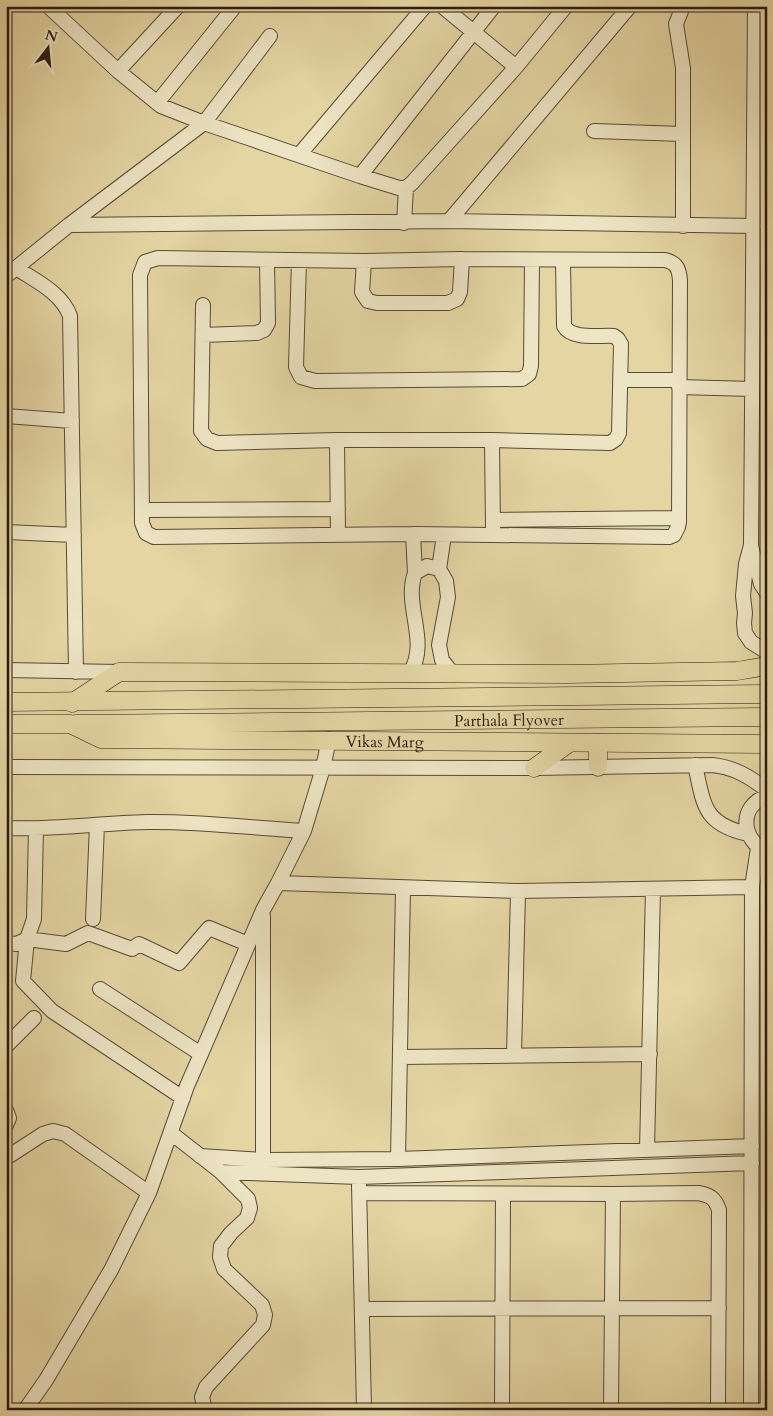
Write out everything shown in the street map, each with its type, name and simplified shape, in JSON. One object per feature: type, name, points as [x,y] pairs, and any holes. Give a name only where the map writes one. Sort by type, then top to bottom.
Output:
[{"type":"main road","points":[[6,702],[72,702],[119,672],[445,661],[568,674],[744,670],[767,666]]},
{"type":"main road","name":"Parthala Flyover","points":[[72,702],[767,694]]},
{"type":"main road","name":"Parthala Flyover","points":[[70,724],[767,717]]},
{"type":"main road","name":"Vikas Marg","points":[[6,724],[70,724],[101,738],[767,744]]},
{"type":"main road","points":[[534,768],[569,742]]},
{"type":"main road","points":[[598,743],[598,767]]},
{"type":"street","points":[[48,6],[118,71],[161,106],[204,123],[399,188],[406,188],[412,184],[516,67],[566,6]]},
{"type":"street","points":[[118,71],[178,6]]},
{"type":"street","points":[[158,103],[235,6]]},
{"type":"street","points":[[300,155],[424,6]]},
{"type":"street","points":[[442,6],[516,67]]},
{"type":"street","points":[[360,176],[494,6]]},
{"type":"street","points":[[449,221],[630,6]]},
{"type":"street","points":[[683,6],[676,24],[683,68],[683,226]]},
{"type":"street","points":[[744,670],[764,650],[751,642],[746,633],[744,623],[746,564],[751,545],[755,6]]},
{"type":"street","points":[[76,672],[70,316],[66,306],[52,293],[11,272],[69,225],[204,123],[270,36]]},
{"type":"street","points":[[594,131],[683,134]]},
{"type":"street","points":[[404,223],[406,188]]},
{"type":"street","points":[[69,225],[404,223],[449,221],[754,226]]},
{"type":"street","points":[[158,258],[364,261],[462,259],[665,260],[676,265],[680,280],[678,518],[677,531],[674,535],[669,537],[413,534],[154,537],[146,532],[142,523],[140,275],[145,262],[158,258]]},
{"type":"street","points":[[364,261],[362,292],[368,301],[377,303],[448,303],[457,299],[460,292],[462,259]]},
{"type":"street","points":[[203,335],[257,333],[264,330],[268,323],[267,260]]},
{"type":"street","points":[[299,260],[296,367],[301,377],[325,381],[522,379],[529,374],[531,366],[532,260]]},
{"type":"street","points":[[203,305],[201,431],[207,439],[217,443],[337,440],[492,440],[610,443],[620,433],[621,344],[614,336],[574,334],[567,331],[564,326],[563,260]]},
{"type":"street","points":[[620,380],[752,389]]},
{"type":"street","points":[[6,416],[72,422]]},
{"type":"street","points":[[337,440],[338,535]]},
{"type":"street","points":[[492,440],[493,535]]},
{"type":"street","points":[[142,510],[338,509]]},
{"type":"street","points":[[493,520],[678,518]]},
{"type":"street","points":[[6,532],[74,536]]},
{"type":"street","points":[[413,534],[415,573],[412,582],[411,598],[419,645],[415,662]]},
{"type":"street","points":[[444,535],[439,569],[446,581],[448,597],[439,645],[445,661]]},
{"type":"street","points":[[745,613],[750,604],[758,597],[767,593],[761,584],[751,545]]},
{"type":"street","points":[[415,573],[427,566],[439,569]]},
{"type":"street","points":[[415,662],[420,648],[426,645],[434,646],[445,661]]},
{"type":"street","points":[[6,670],[119,672]]},
{"type":"street","points":[[25,1410],[46,1380],[111,1270],[150,1193],[183,1098],[262,910],[304,831],[323,768],[329,739]]},
{"type":"street","points":[[6,767],[534,768],[695,765],[725,766],[755,781],[767,790]]},
{"type":"street","points":[[695,765],[706,809],[713,819],[727,828],[748,834]]},
{"type":"street","points":[[751,1410],[752,887],[762,850],[751,840],[746,821],[754,804],[767,796]]},
{"type":"street","points":[[6,828],[36,829],[174,822],[304,831]]},
{"type":"street","points":[[93,919],[97,825]]},
{"type":"street","points":[[36,829],[34,919],[27,939],[22,981],[52,1011],[183,1098]]},
{"type":"street","points":[[278,883],[518,891],[752,887]]},
{"type":"street","points":[[398,1159],[402,888]]},
{"type":"street","points":[[647,1150],[653,890]]},
{"type":"street","points":[[514,1055],[518,891]]},
{"type":"street","points":[[262,910],[262,1160]]},
{"type":"street","points":[[6,943],[17,944],[27,939],[66,944],[88,933],[132,950],[139,944],[179,963],[209,928],[248,944]]},
{"type":"street","points":[[100,989],[201,1054]]},
{"type":"street","points":[[6,1046],[34,1018]]},
{"type":"street","points":[[400,1057],[650,1054]]},
{"type":"street","points":[[6,1110],[10,1118],[6,1125]]},
{"type":"street","points":[[6,1158],[43,1134],[53,1131],[65,1134],[150,1193]]},
{"type":"street","points":[[171,1133],[221,1172],[248,1199],[250,1208],[248,1218],[231,1234],[222,1246],[220,1257],[224,1269],[262,1305],[265,1315],[263,1325],[206,1387],[202,1396],[205,1410]]},
{"type":"street","points":[[200,1156],[262,1160],[398,1159],[752,1146]]},
{"type":"street","points":[[357,1159],[360,1193],[364,1410]]},
{"type":"street","points":[[221,1172],[358,1176],[752,1163]]},
{"type":"street","points":[[360,1193],[698,1193],[710,1195],[716,1201],[719,1210],[718,1410]]},
{"type":"street","points":[[502,1410],[504,1194]]},
{"type":"street","points":[[611,1410],[613,1194]]},
{"type":"street","points":[[362,1309],[718,1308]]}]
